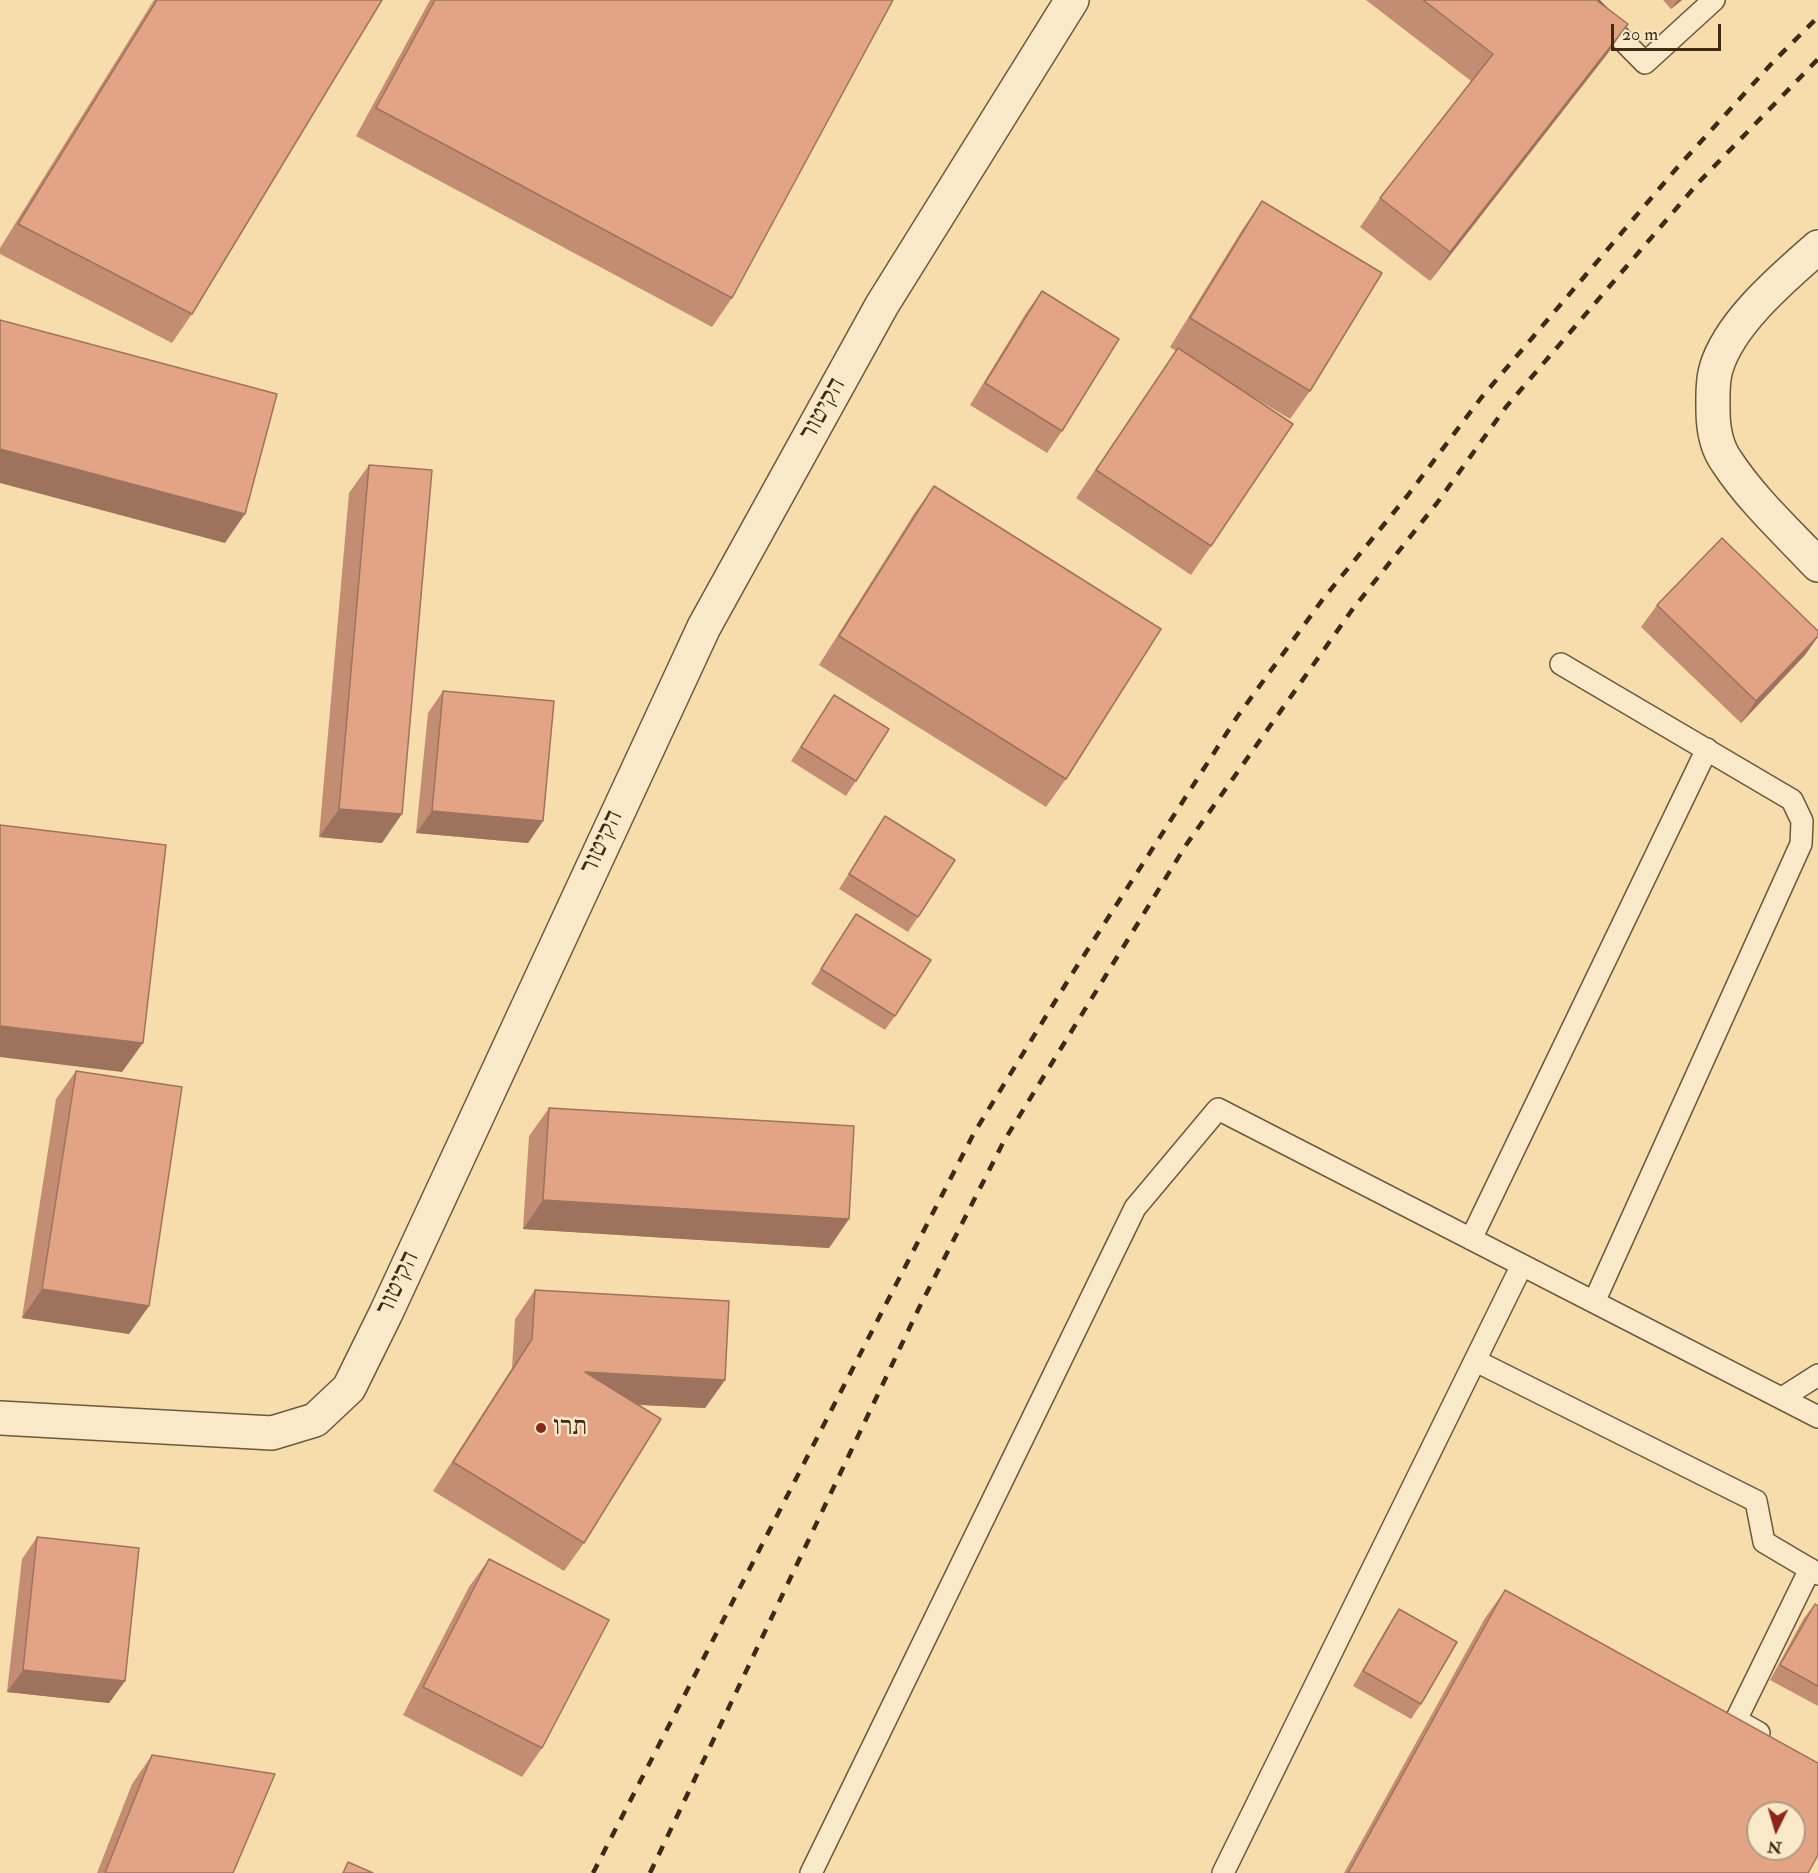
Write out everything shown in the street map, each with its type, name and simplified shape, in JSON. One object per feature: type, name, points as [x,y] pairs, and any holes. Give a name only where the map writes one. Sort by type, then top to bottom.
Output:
[{"type":"street","name":"הקיטור","points":[[0,1418],[272,1433],[315,1420],[349,1388],[386,1313],[704,627],[882,305],[1072,0]]},
{"type":"street","points":[[1818,247],[1758,304],[1725,348],[1716,369],[1713,387],[1713,425],[1725,460],[1760,504],[1818,565]]},
{"type":"lane","points":[[1583,0],[1645,63],[1714,0]]},
{"type":"lane","points":[[1561,664],[1792,800],[1802,821],[1801,844],[1594,1302]]},
{"type":"lane","points":[[1471,1239],[1707,749]]},
{"type":"lane","points":[[811,1873],[1135,1208],[1218,1109],[1818,1417]]},
{"type":"lane","points":[[1223,1873],[1522,1265]]},
{"type":"lane","points":[[1476,1361],[1756,1501],[1764,1542],[1814,1571],[1736,1720],[1777,1743]]},
{"type":"lane","points":[[1782,1398],[1818,1375]]},
{"type":"building","points":[[157,0],[382,0],[192,314],[18,224]]},
{"type":"building","points":[[435,0],[893,0],[732,298],[376,108]]},
{"type":"building","points":[[1423,0],[1596,0],[1628,24],[1450,252],[1380,198],[1493,54]]},
{"type":"building","points":[[1262,201],[1382,273],[1310,391],[1190,318]]},
{"type":"building","points":[[1042,291],[1119,339],[1062,431],[985,383]]},
{"type":"building","points":[[0,320],[277,394],[245,514],[0,449]]},
{"type":"building","points":[[1178,348],[1293,424],[1211,546],[1096,470]]},
{"type":"building","points":[[369,465],[432,470],[402,814],[339,809]]},
{"type":"building","points":[[934,486],[1161,629],[1066,779],[839,636]]},
{"type":"building","points":[[1722,538],[1818,631],[1818,636],[1756,701],[1657,605]]},
{"type":"building","points":[[443,691],[554,701],[543,821],[432,811]]},
{"type":"building","points":[[834,695],[889,729],[856,781],[801,747]]},
{"type":"building","points":[[885,816],[955,860],[918,917],[849,874]]},
{"type":"building","points":[[0,825],[166,845],[143,1043],[0,1026]]},
{"type":"building","points":[[856,914],[931,960],[895,1016],[821,969]]},
{"type":"building","points":[[76,1071],[182,1087],[149,1306],[42,1289]]},
{"type":"building","points":[[549,1108],[854,1126],[849,1219],[543,1200]]},
{"type":"building","name":"תרו","points":[[535,1290],[729,1301],[725,1380],[585,1372],[661,1419],[584,1543],[453,1462],[532,1339]]},
{"type":"building","points":[[37,1537],[139,1548],[125,1681],[23,1670]]},
{"type":"building","points":[[489,1559],[609,1620],[542,1748],[423,1687]]},
{"type":"building","points":[[1505,1590],[1818,1763],[1818,1855],[1808,1873],[1348,1873]]},
{"type":"building","points":[[1815,1604],[1818,1606],[1818,1686],[1780,1665]]},
{"type":"building","points":[[1399,1609],[1457,1642],[1421,1704],[1363,1671]]},
{"type":"building","points":[[152,1755],[275,1774],[233,1873],[105,1873]]},
{"type":"building","points":[[348,1862],[373,1873],[343,1873]]},
{"type":"railway","points":[[593,1873],[974,1133],[1072,974],[1237,717],[1323,599],[1408,495],[1481,398],[1676,169],[1774,61],[1818,17]]},
{"type":"railway","points":[[650,1873],[919,1308],[1004,1141],[1186,845],[1352,610],[1437,503],[1506,407],[1699,182],[1818,59]]},
{"type":"place","name":"תרו","points":[[541,1428]]}]
